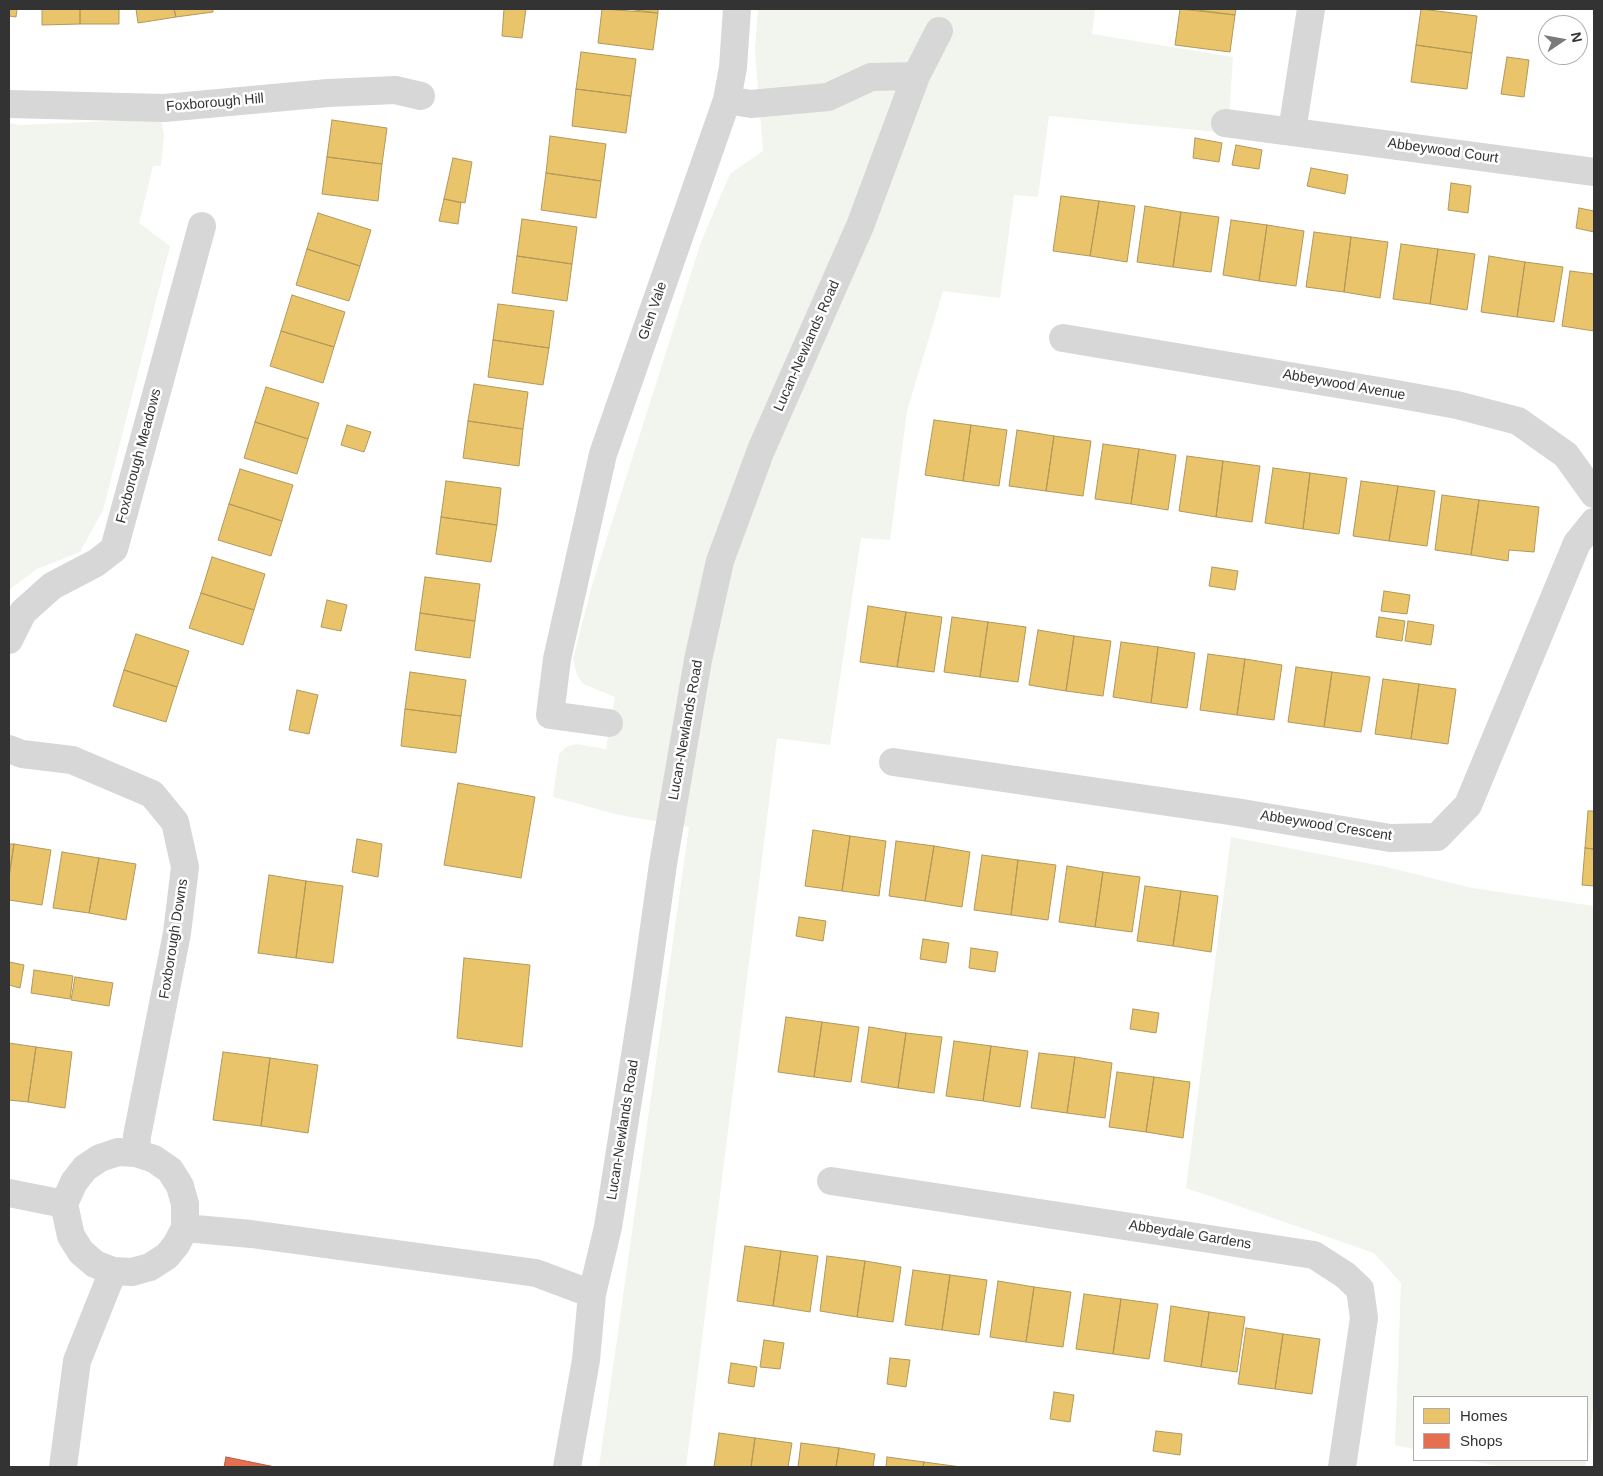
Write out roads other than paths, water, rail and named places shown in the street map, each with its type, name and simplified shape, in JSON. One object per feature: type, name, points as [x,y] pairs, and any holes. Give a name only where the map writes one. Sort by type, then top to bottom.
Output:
[{"type":"street","name":"Glen Vale","points":[[609,723],[550,715],[557,659],[603,454],[728,100],[733,67],[737,9]]},
{"type":"street","points":[[1292,131],[1311,9]]},
{"type":"street","name":"Lucan-Newlands Road","points":[[567,1467],[586,1360],[592,1294],[608,1227],[663,864],[696,669],[720,561],[761,450],[860,226],[916,76],[939,31]]},
{"type":"street","points":[[728,100],[751,104],[828,97],[871,77],[916,76]]},
{"type":"street","name":"Foxborough Hill","points":[[9,104],[164,108],[328,93],[395,90],[421,96]]},
{"type":"street","name":"Abbeywood Court","points":[[1225,123],[1594,172]]},
{"type":"street","name":"Foxborough Meadows","points":[[9,640],[23,612],[52,586],[96,563],[114,549],[202,226]]},
{"type":"street","name":"Abbeywood Avenue","points":[[1062,338],[1394,393],[1457,405],[1518,421],[1566,455],[1594,494]]},
{"type":"street","name":"Abbeywood Crescent","points":[[893,762],[1236,812],[1390,838],[1437,837],[1468,805],[1577,543],[1594,522]]},
{"type":"street","name":"Foxborough Downs","points":[[9,749],[22,754],[72,760],[152,794],[175,822],[185,867],[177,933],[137,1136],[136,1152]]},
{"type":"street","points":[[118,1152],[136,1152],[154,1159],[170,1170],[180,1186],[185,1204],[185,1228],[176,1245],[166,1256],[150,1267],[132,1272],[113,1270],[95,1264],[81,1252],[71,1236],[64,1204],[74,1182],[85,1168],[100,1158],[118,1152]]},
{"type":"street","name":"Abbeydale Gardens","points":[[831,1181],[1314,1255],[1345,1275],[1360,1289],[1364,1318],[1342,1467]]},
{"type":"street","points":[[9,1193],[64,1204]]},
{"type":"street","points":[[185,1228],[251,1234],[536,1273],[592,1294]]},
{"type":"street","points":[[63,1467],[77,1361],[113,1270]]}]
